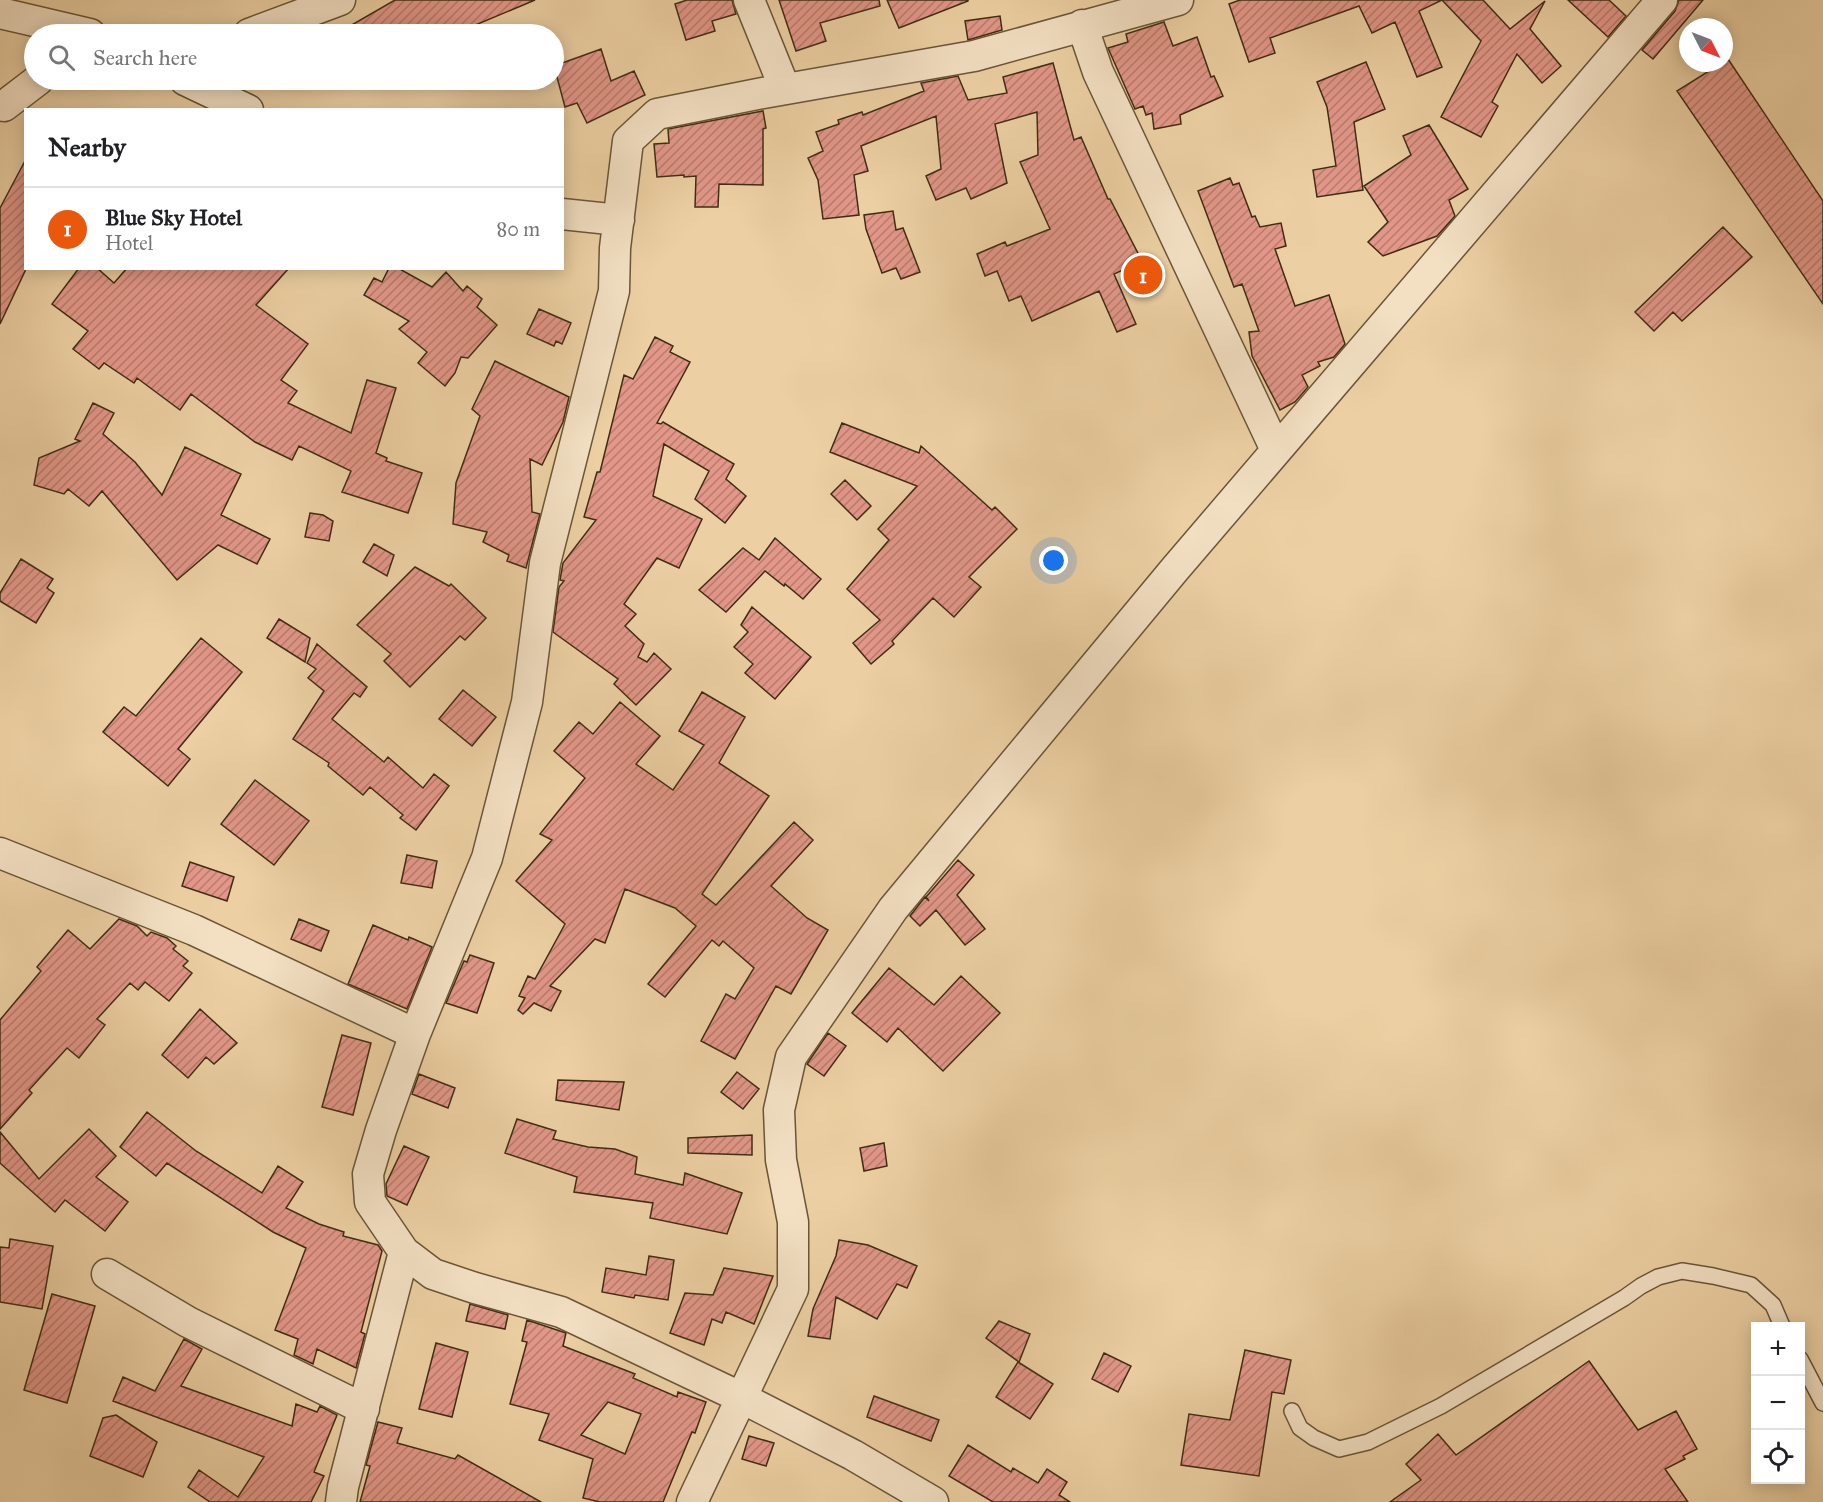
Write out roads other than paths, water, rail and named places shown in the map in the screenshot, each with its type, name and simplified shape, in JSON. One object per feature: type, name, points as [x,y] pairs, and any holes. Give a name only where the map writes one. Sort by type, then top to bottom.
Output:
[{"type":"street","points":[[276,24],[340,0]]},
{"type":"street","points":[[749,0],[785,89]]},
{"type":"street","points":[[933,1502],[852,1455],[740,1397],[561,1312],[433,1274],[404,1252],[370,1202],[368,1174],[415,1034],[487,858],[527,702],[544,563],[614,291],[615,248],[628,141],[657,114],[974,56],[1178,0]]},
{"type":"street","points":[[692,1502],[793,1289],[793,1222],[781,1160],[779,1110],[791,1057],[893,909],[1167,578],[1662,0]]},
{"type":"street","points":[[0,13],[47,24]]},
{"type":"street","points":[[1082,25],[1098,72],[1276,450]]},
{"type":"street","points":[[1,102],[24,88]]},
{"type":"street","points":[[206,90],[244,108]]},
{"type":"street","points":[[564,214],[619,220]]},
{"type":"street","points":[[0,853],[194,930],[415,1034]]},
{"type":"street","points":[[341,1502],[404,1252]]},
{"type":"street","points":[[107,1274],[188,1322],[364,1409]]},
{"type":"lane","points":[[1292,1412],[1300,1428],[1314,1438],[1339,1449],[1368,1442],[1441,1406],[1641,1286],[1658,1277],[1682,1272],[1751,1285],[1773,1305],[1780,1322]]},
{"type":"lane","points":[[1805,1369],[1823,1403]]},
{"type":"place","name":"Blue Sky Hotel","points":[[1143,275]]}]
